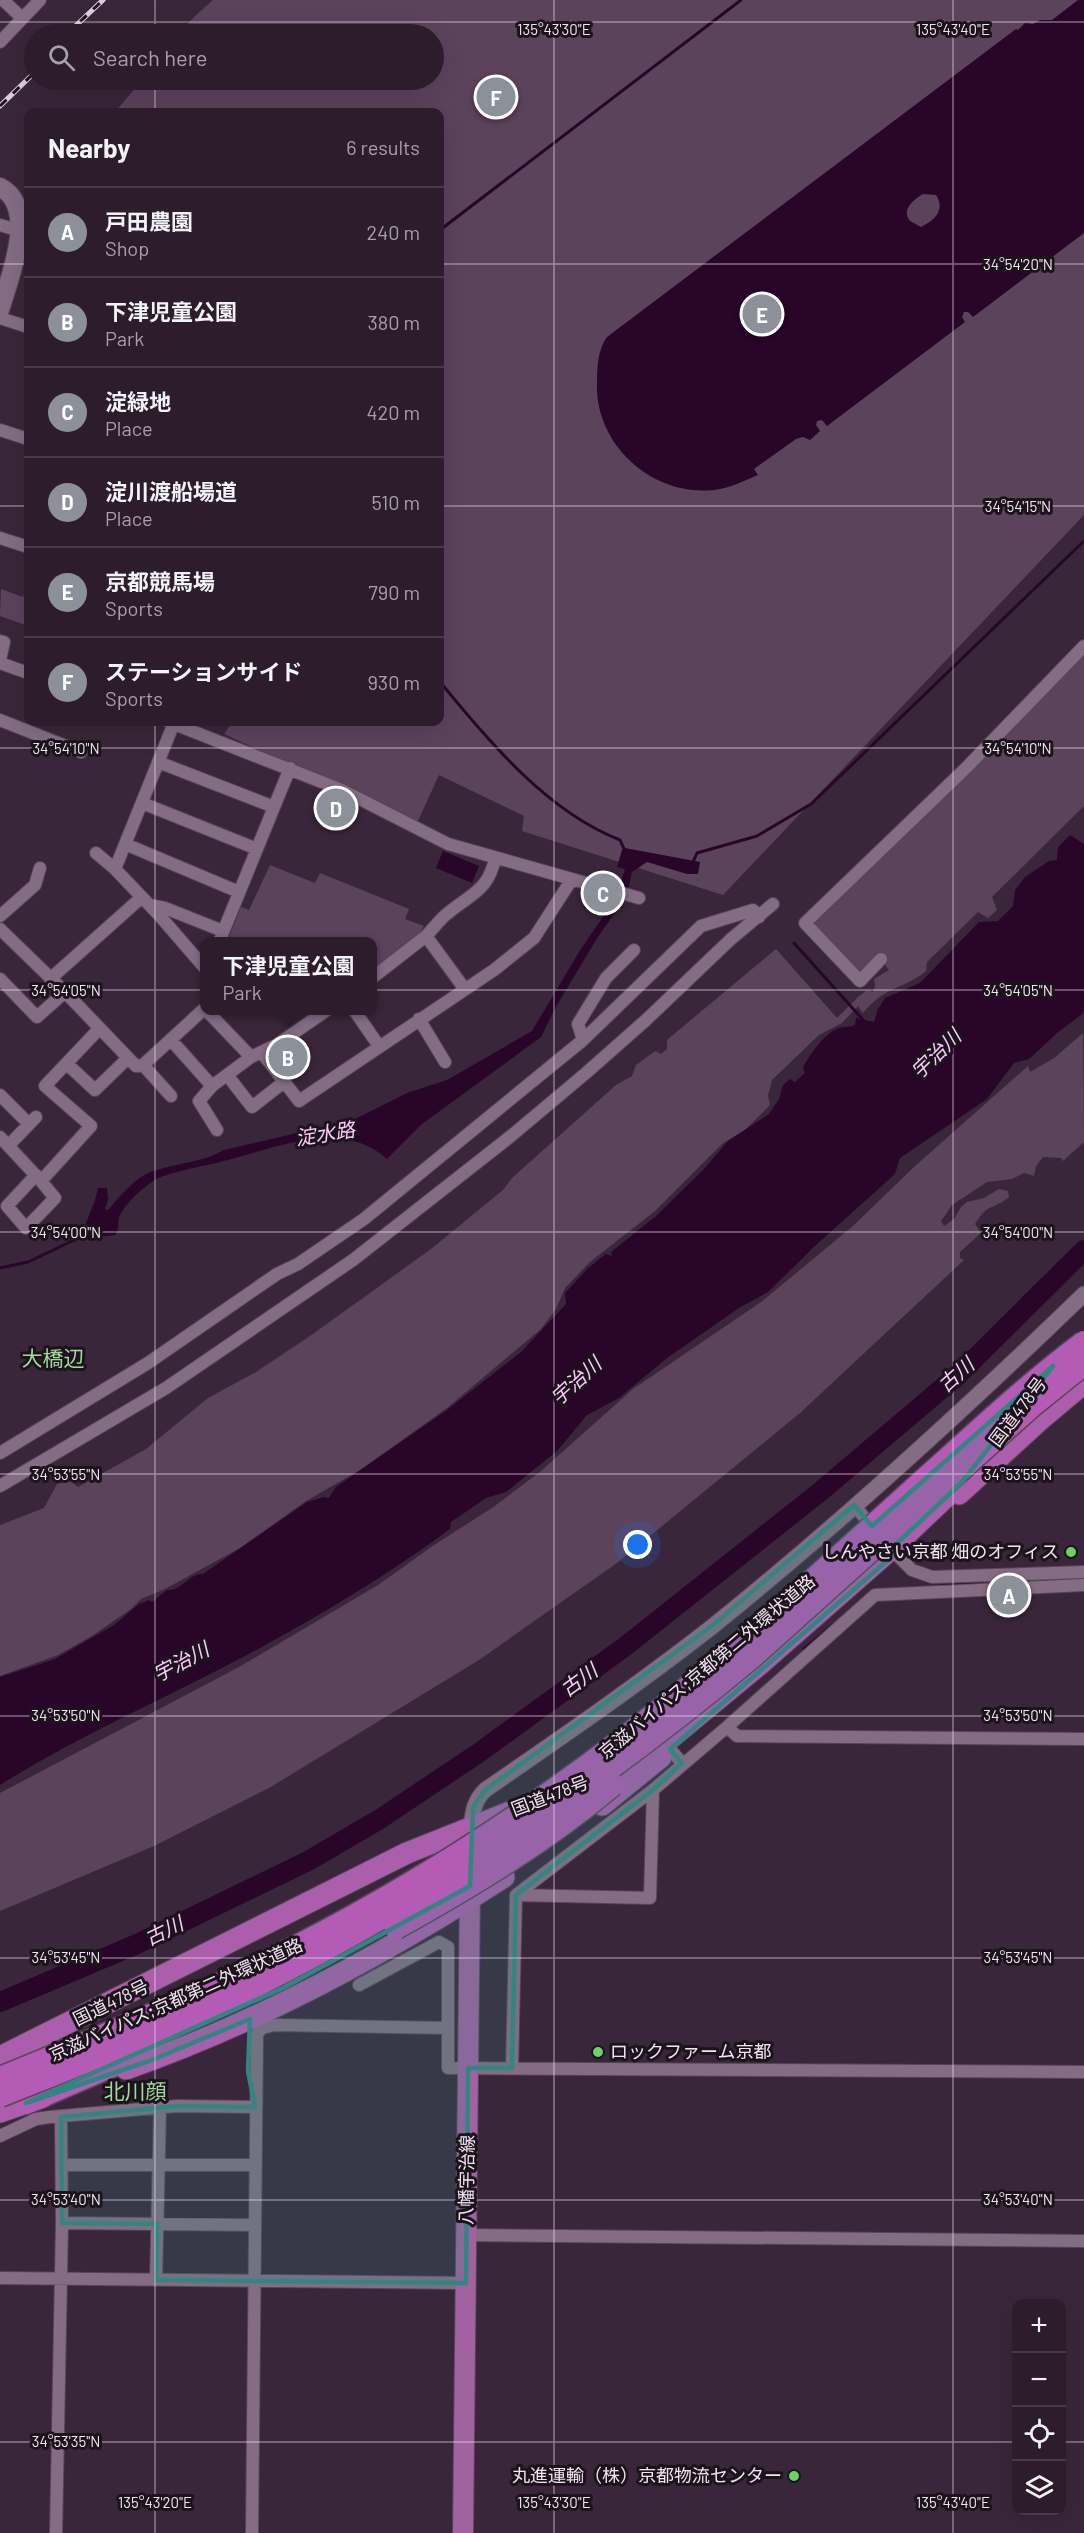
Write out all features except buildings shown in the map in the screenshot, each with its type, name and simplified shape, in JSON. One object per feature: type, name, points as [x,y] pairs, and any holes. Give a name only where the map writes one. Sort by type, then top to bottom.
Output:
[{"type":"highway","name":"国道478号","points":[[0,2057],[407,1853],[481,1829],[611,1773],[642,1757],[697,1718],[893,1552],[962,1482],[1084,1329]]},
{"type":"highway","name":"京滋バイパス;京都第二外環状道路","points":[[0,2078],[154,2014],[278,1956],[371,1906],[481,1829],[581,1771],[693,1684],[1023,1391],[1084,1342]]},
{"type":"highway","name":"京滋バイパス;京都第二外環状道路","points":[[0,2096],[139,2040],[235,1996],[379,1921],[558,1808],[660,1732],[751,1658],[1032,1406],[1084,1364]]},
{"type":"highway","name":"国道478号","points":[[0,2112],[152,2060],[246,2021],[362,1960],[470,1899],[676,1756],[893,1552],[1084,1383]]},
{"type":"highway","points":[[26,2103],[147,2051],[283,1988],[434,1907],[517,1857],[584,1809],[654,1751],[751,1658]]},
{"type":"highway","points":[[0,2067],[173,1992],[453,1847],[481,1829]]},
{"type":"main road","points":[[0,187],[12,196],[16,203],[20,231],[19,244],[0,310]]},
{"type":"main road","name":"八幡宇治線","points":[[463,2533],[470,1899],[481,1829]]},
{"type":"street","points":[[3,0],[22,18]]},
{"type":"street","points":[[0,42],[40,0]]},
{"type":"street","points":[[0,225],[20,231]]},
{"type":"street","points":[[0,318],[24,326]]},
{"type":"street","points":[[0,430],[24,438]]},
{"type":"street","points":[[0,538],[24,546]]},
{"type":"street","points":[[0,641],[4,642],[0,662],[24,671]]},
{"type":"street","points":[[881,959],[860,981],[806,923],[966,768],[1084,646]]},
{"type":"street","points":[[0,720],[81,752]]},
{"type":"street","points":[[115,869],[158,762],[170,726]]},
{"type":"street","points":[[200,727],[342,790],[448,844],[639,898]]},
{"type":"street","points":[[158,762],[274,807]]},
{"type":"street","points":[[146,901],[221,936],[290,768]]},
{"type":"street","points":[[142,803],[257,849]]},
{"type":"street","points":[[125,844],[239,892]]},
{"type":"street","points":[[96,853],[146,901],[200,962]]},
{"type":"street","points":[[377,974],[426,936],[447,914],[484,887],[493,873],[495,858]]},
{"type":"street","points":[[0,916],[35,885],[40,868]]},
{"type":"street","points":[[211,1015],[257,1055],[299,1101],[494,970],[534,938],[572,879]]},
{"type":"street","points":[[50,979],[146,901]]},
{"type":"street","points":[[0,1486],[166,1388],[353,1260],[553,1101],[646,1020],[731,939],[773,904]]},
{"type":"street","points":[[0,1453],[148,1363],[277,1274],[298,1264],[363,1219],[583,1040],[701,926],[753,910],[759,917]]},
{"type":"street","points":[[0,929],[136,1066],[143,1065],[200,1014]]},
{"type":"street","points":[[426,936],[464,988]]},
{"type":"street","points":[[583,1040],[578,1024],[606,978],[634,950]]},
{"type":"street","points":[[0,979],[37,1017],[65,992]]},
{"type":"street","points":[[217,1130],[199,1101],[212,1086],[321,1015]]},
{"type":"street","points":[[357,1015],[380,1046]]},
{"type":"street","points":[[419,1019],[445,1062]]},
{"type":"street","points":[[0,1095],[33,1120],[4,1141],[39,1178],[91,1126],[45,1086],[99,1029]]},
{"type":"street","points":[[171,1040],[212,1086]]},
{"type":"street","points":[[67,1064],[94,1090],[128,1058]]},
{"type":"street","points":[[143,1065],[171,1096]]},
{"type":"street","points":[[227,1075],[252,1107],[284,1082]]},
{"type":"street","points":[[481,1829],[473,1807],[477,1798],[485,1790],[607,1706],[713,1625],[946,1425],[1084,1294]]},
{"type":"street","points":[[854,1506],[893,1552],[912,1570],[924,1575],[941,1577],[1084,1572]]},
{"type":"street","points":[[941,1577],[942,1590]]},
{"type":"street","points":[[516,1895],[653,1790],[676,1756],[727,1727],[875,1595],[942,1590],[1084,1586]]},
{"type":"street","points":[[727,1727],[737,1737],[1084,1739]]},
{"type":"street","points":[[516,1895],[650,1898],[653,1790]]},
{"type":"street","points":[[512,2068],[516,1895]]},
{"type":"street","points":[[359,1985],[439,1942],[448,1947],[448,2068],[1084,2072]]},
{"type":"street","points":[[246,2021],[250,2033],[248,2071],[255,2091]]},
{"type":"street","points":[[252,2533],[257,2034],[262,2028],[275,2025],[448,2028]]},
{"type":"street","points":[[0,2136],[36,2119],[160,2107],[255,2107]]},
{"type":"street","points":[[156,2280],[160,2107]]},
{"type":"street","points":[[56,2533],[62,2223],[61,2117]]},
{"type":"street","points":[[62,2165],[254,2165]]},
{"type":"street","points":[[62,2223],[254,2225]]},
{"type":"street","points":[[466,2235],[1084,2241]]},
{"type":"street","points":[[0,2278],[466,2283]]},
{"type":"highlighted area","points":[[1053,1366],[962,1482],[891,1549],[895,1554],[670,1749],[682,1763],[653,1790],[516,1895],[512,2068],[468,2068],[466,2283],[156,2280],[157,2224],[62,2223],[61,2117],[177,2106],[255,2107],[248,2071],[250,2019],[152,2060],[26,2103],[283,1988],[470,1886],[473,1807],[485,1790],[713,1625],[854,1505],[872,1526]]},
{"type":"shaded area","points":[[213,0],[1084,0],[1084,515],[723,895],[522,831],[524,816],[439,775],[417,823],[224,734],[229,726],[444,726],[444,108],[118,108],[134,90],[444,90],[444,24],[188,24]]},
{"type":"shaded area","points":[[1,589],[23,597],[24,594],[24,625],[0,616]]},
{"type":"shaded area","points":[[1084,646],[1084,806],[992,897],[997,910],[988,918],[978,912],[927,962],[926,971],[918,977],[879,998],[863,1013],[858,1006],[842,1023],[819,1035],[772,1080],[768,1096],[770,1105],[746,1129],[722,1144],[655,1211],[590,1262],[565,1288],[556,1309],[541,1329],[447,1408],[360,1470],[306,1501],[240,1548],[165,1589],[141,1599],[131,1609],[92,1636],[58,1655],[0,1676],[0,1525],[44,1508],[57,1484],[70,1481],[78,1487],[146,1449],[208,1398],[256,1372],[310,1336],[431,1249],[503,1190],[512,1178],[616,1085],[632,1076],[636,1065],[655,1051],[661,1054],[667,1049],[667,1040],[776,949],[837,1018],[867,990],[873,992],[874,979],[889,970],[882,960],[860,981],[805,923]]},
{"type":"shaded area","points":[[270,865],[315,883],[320,873],[409,909],[405,919],[424,926],[416,938],[377,966],[377,937],[229,937],[241,907],[249,910]]},
{"type":"shaded area","points":[[1083,1033],[1084,1142],[1063,1161],[1061,1158],[1043,1157],[1036,1166],[1034,1176],[1024,1173],[1012,1179],[987,1182],[952,1205],[941,1221],[944,1226],[954,1219],[967,1202],[984,1198],[999,1189],[1008,1191],[1009,1197],[984,1212],[975,1224],[981,1233],[960,1252],[960,1258],[964,1260],[800,1413],[617,1563],[479,1660],[269,1788],[154,1846],[0,1911],[0,1793],[239,1667],[378,1585],[434,1545],[492,1508],[541,1471],[633,1389],[761,1302],[795,1274],[853,1226],[914,1167],[1028,1066],[1030,1072],[1054,1058]]},
{"type":"shaded area","points":[[292,1041],[308,1062],[286,1078],[272,1060],[272,1054]]},
{"type":"water","points":[[1078,0],[1084,0],[1084,233],[973,317],[968,312],[964,312],[962,317],[965,322],[827,426],[822,420],[817,421],[816,425],[820,431],[810,440],[803,437],[796,439],[754,469],[758,475],[720,489],[691,490],[669,485],[649,475],[631,462],[616,445],[605,426],[599,405],[598,364],[607,337],[1016,29],[1018,30],[1025,23],[1033,24],[1040,20],[1052,20]],"holes":[[[923,194],[936,195],[940,205],[934,218],[921,227],[910,221],[907,213],[912,202]]]},
{"type":"water","name":"宇治川","points":[[1070,835],[1084,844],[1084,1012],[1029,1059],[1014,1063],[987,1099],[900,1158],[895,1174],[768,1292],[739,1308],[667,1358],[619,1398],[587,1415],[557,1451],[506,1492],[486,1498],[451,1522],[450,1529],[425,1547],[324,1612],[245,1656],[60,1750],[0,1785],[0,1677],[55,1659],[114,1625],[139,1604],[149,1600],[152,1602],[167,1590],[177,1588],[194,1576],[203,1574],[307,1502],[324,1497],[329,1498],[336,1487],[447,1410],[521,1352],[566,1304],[565,1293],[588,1268],[606,1254],[612,1256],[611,1252],[656,1216],[703,1170],[728,1141],[769,1114],[779,1099],[783,1085],[790,1079],[795,1082],[805,1073],[803,1067],[826,1036],[838,1028],[855,1025],[856,1018],[874,1022],[885,998],[920,983],[979,922],[998,921],[1013,906],[1015,890],[1025,877],[1049,861],[1057,860],[1058,847]]},
{"type":"water","points":[[625,848],[700,862],[698,874],[687,874],[647,862],[632,872],[628,890],[619,888],[625,869],[617,867],[622,850]]},
{"type":"water","points":[[443,851],[479,866],[472,883],[436,868]]},
{"type":"water","points":[[615,899],[623,901],[596,940],[557,1005],[541,1037],[422,1124],[387,1159],[369,1147],[349,1140],[327,1138],[283,1145],[175,1173],[153,1181],[134,1197],[121,1213],[115,1235],[97,1237],[89,1241],[83,1231],[98,1188],[107,1188],[108,1200],[105,1209],[108,1210],[133,1183],[151,1172],[207,1158],[224,1150],[353,1120],[407,1093],[447,1080],[532,1031],[579,952]]},
{"type":"waterway","points":[[444,227],[741,0]]},
{"type":"waterway","points":[[693,862],[697,853],[757,836],[811,804],[1084,541]]},
{"type":"waterway","points":[[444,687],[521,773],[568,812],[620,840],[625,851]]},
{"type":"waterway","points":[[794,943],[865,1022]]},
{"type":"waterway","name":"淀水路","points":[[0,1268],[28,1262],[89,1233]]},
{"type":"waterway","name":"古川","points":[[0,2002],[137,1944],[308,1861],[380,1819],[480,1752],[627,1645],[821,1491],[959,1374],[1084,1250]]},
{"type":"waterway","points":[[941,1586],[983,1584]]},
{"type":"waterway","points":[[804,1649],[833,1625]]},
{"type":"railway","points":[[78,24],[103,0]]},
{"type":"railway","points":[[0,106],[24,83]]},
{"type":"place","name":"ステーションサイド","points":[[496,97]]},
{"type":"place","name":"京都競馬場","points":[[762,314]]},
{"type":"place","name":"淀川渡船場道","points":[[336,808]]},
{"type":"place","name":"淀緑地","points":[[603,893]]},
{"type":"place","name":"下津児童公園","points":[[288,1057]]},
{"type":"place","name":"しんやさい京都 畑のオフィス","points":[[1071,1552]]},
{"type":"place","name":"戸田農園","points":[[1009,1595]]},
{"type":"place","name":"ロックファーム京都","points":[[598,2052]]},
{"type":"place","name":"丸進運輸（株）京都物流センター","points":[[794,2476]]},
{"type":"district","name":"大橋辺","points":[[53,1359]]},
{"type":"district","name":"北川顔","points":[[135,2092]]}]
